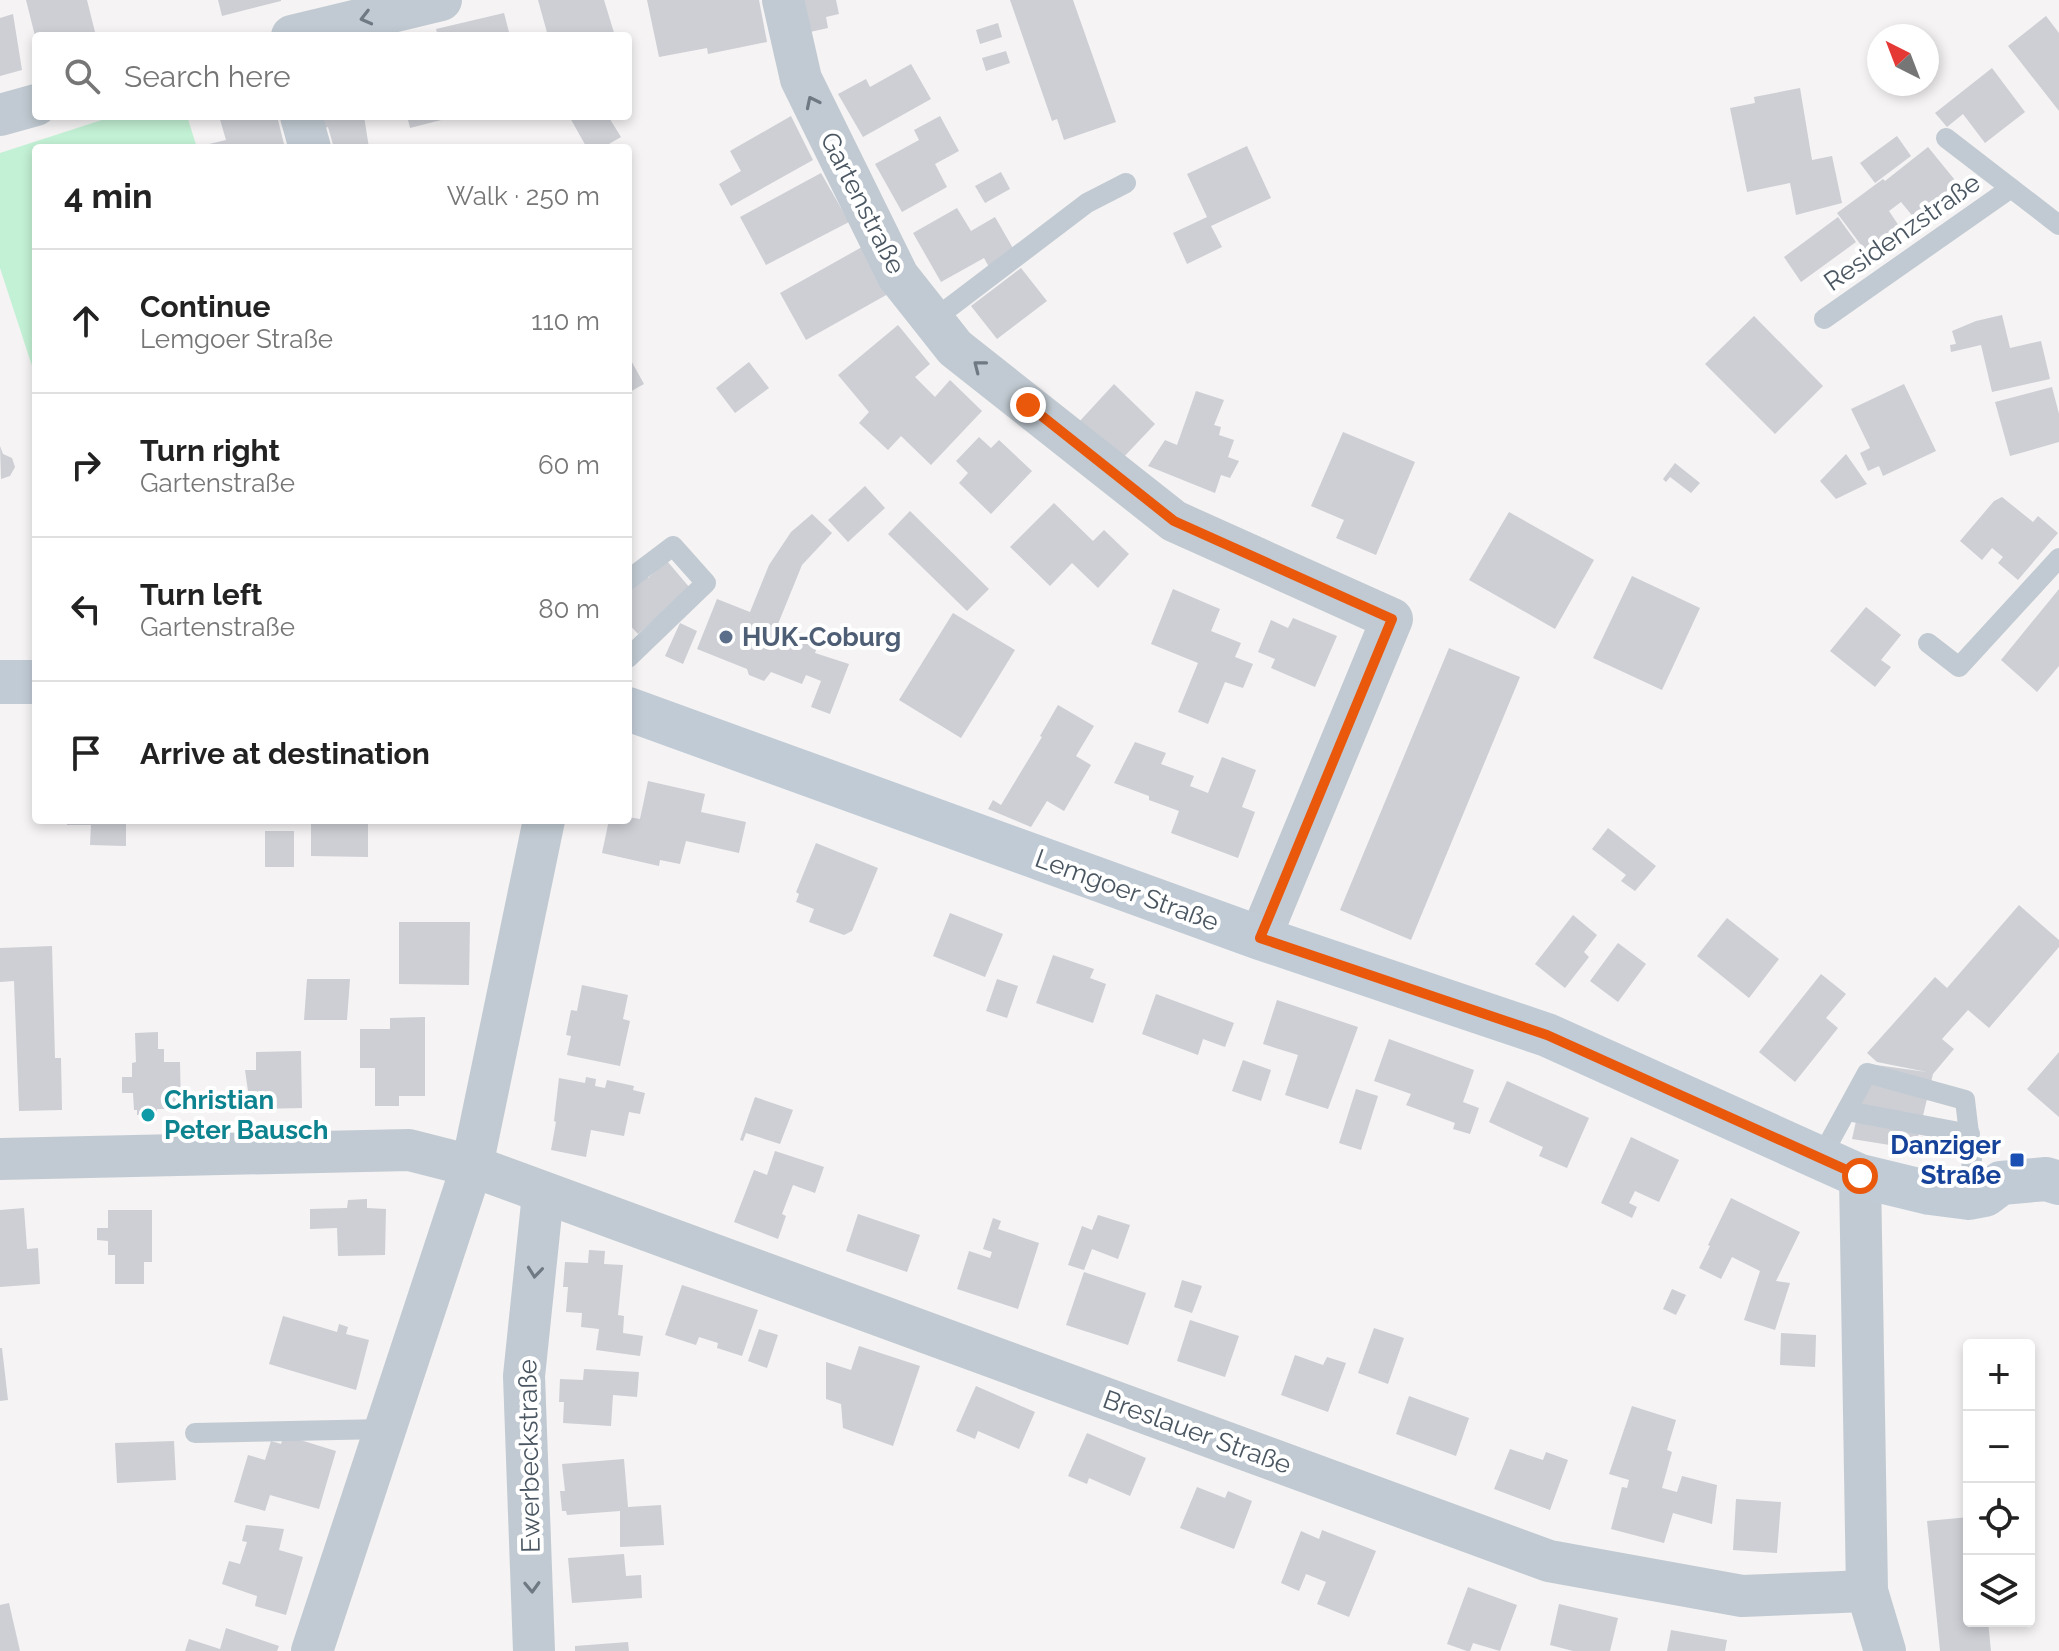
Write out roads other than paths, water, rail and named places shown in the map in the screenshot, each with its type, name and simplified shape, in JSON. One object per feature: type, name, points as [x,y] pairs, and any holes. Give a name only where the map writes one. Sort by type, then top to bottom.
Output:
[{"type":"main road","points":[[0,682],[32,682]]},
{"type":"main road","name":"Lemgoer Straße","points":[[632,710],[1260,938],[1547,1035],[1840,1168],[1930,1193],[1977,1196],[2001,1183],[2046,1179],[2059,1186]]},
{"type":"street","points":[[309,32],[441,0]]},
{"type":"street","name":"Gartenstraße","points":[[783,0],[801,79],[898,276],[955,348],[1174,521],[1392,619],[1260,938]]},
{"type":"street","points":[[0,115],[32,106]]},
{"type":"street","points":[[302,120],[309,144]]},
{"type":"street","points":[[312,1651],[472,1166],[543,824]]},
{"type":"street","points":[[0,1159],[409,1150],[472,1166],[543,1194]]},
{"type":"street","points":[[1840,1168],[1867,1591],[1885,1651]]},
{"type":"street","name":"Breslauer Straße","points":[[543,1194],[1549,1561],[1742,1596],[1867,1591]]},
{"type":"street","name":"Ewerbeckstraße","points":[[534,1651],[524,1376],[543,1194]]},
{"type":"lane","name":"Residenzstraße","points":[[1946,138],[2059,225]]},
{"type":"lane","points":[[933,320],[1087,203],[1126,183]]},
{"type":"lane","name":"Residenzstraße","points":[[1824,319],[2011,188]]},
{"type":"lane","points":[[632,577],[673,546],[706,583],[632,654]]},
{"type":"lane","points":[[1928,643],[1959,667],[2059,558]]},
{"type":"lane","points":[[1840,1168],[1847,1111],[1867,1073],[1965,1100],[1977,1196]]},
{"type":"lane","points":[[1847,1111],[1970,1134]]},
{"type":"lane","points":[[195,1433],[385,1429]]},
{"type":"place","name":"HUK-Coburg","points":[[726,637]]},
{"type":"place","name":"Christian Peter Bausch","points":[[148,1115]]},
{"type":"place","name":"Danziger Straße","points":[[2017,1160]]}]
